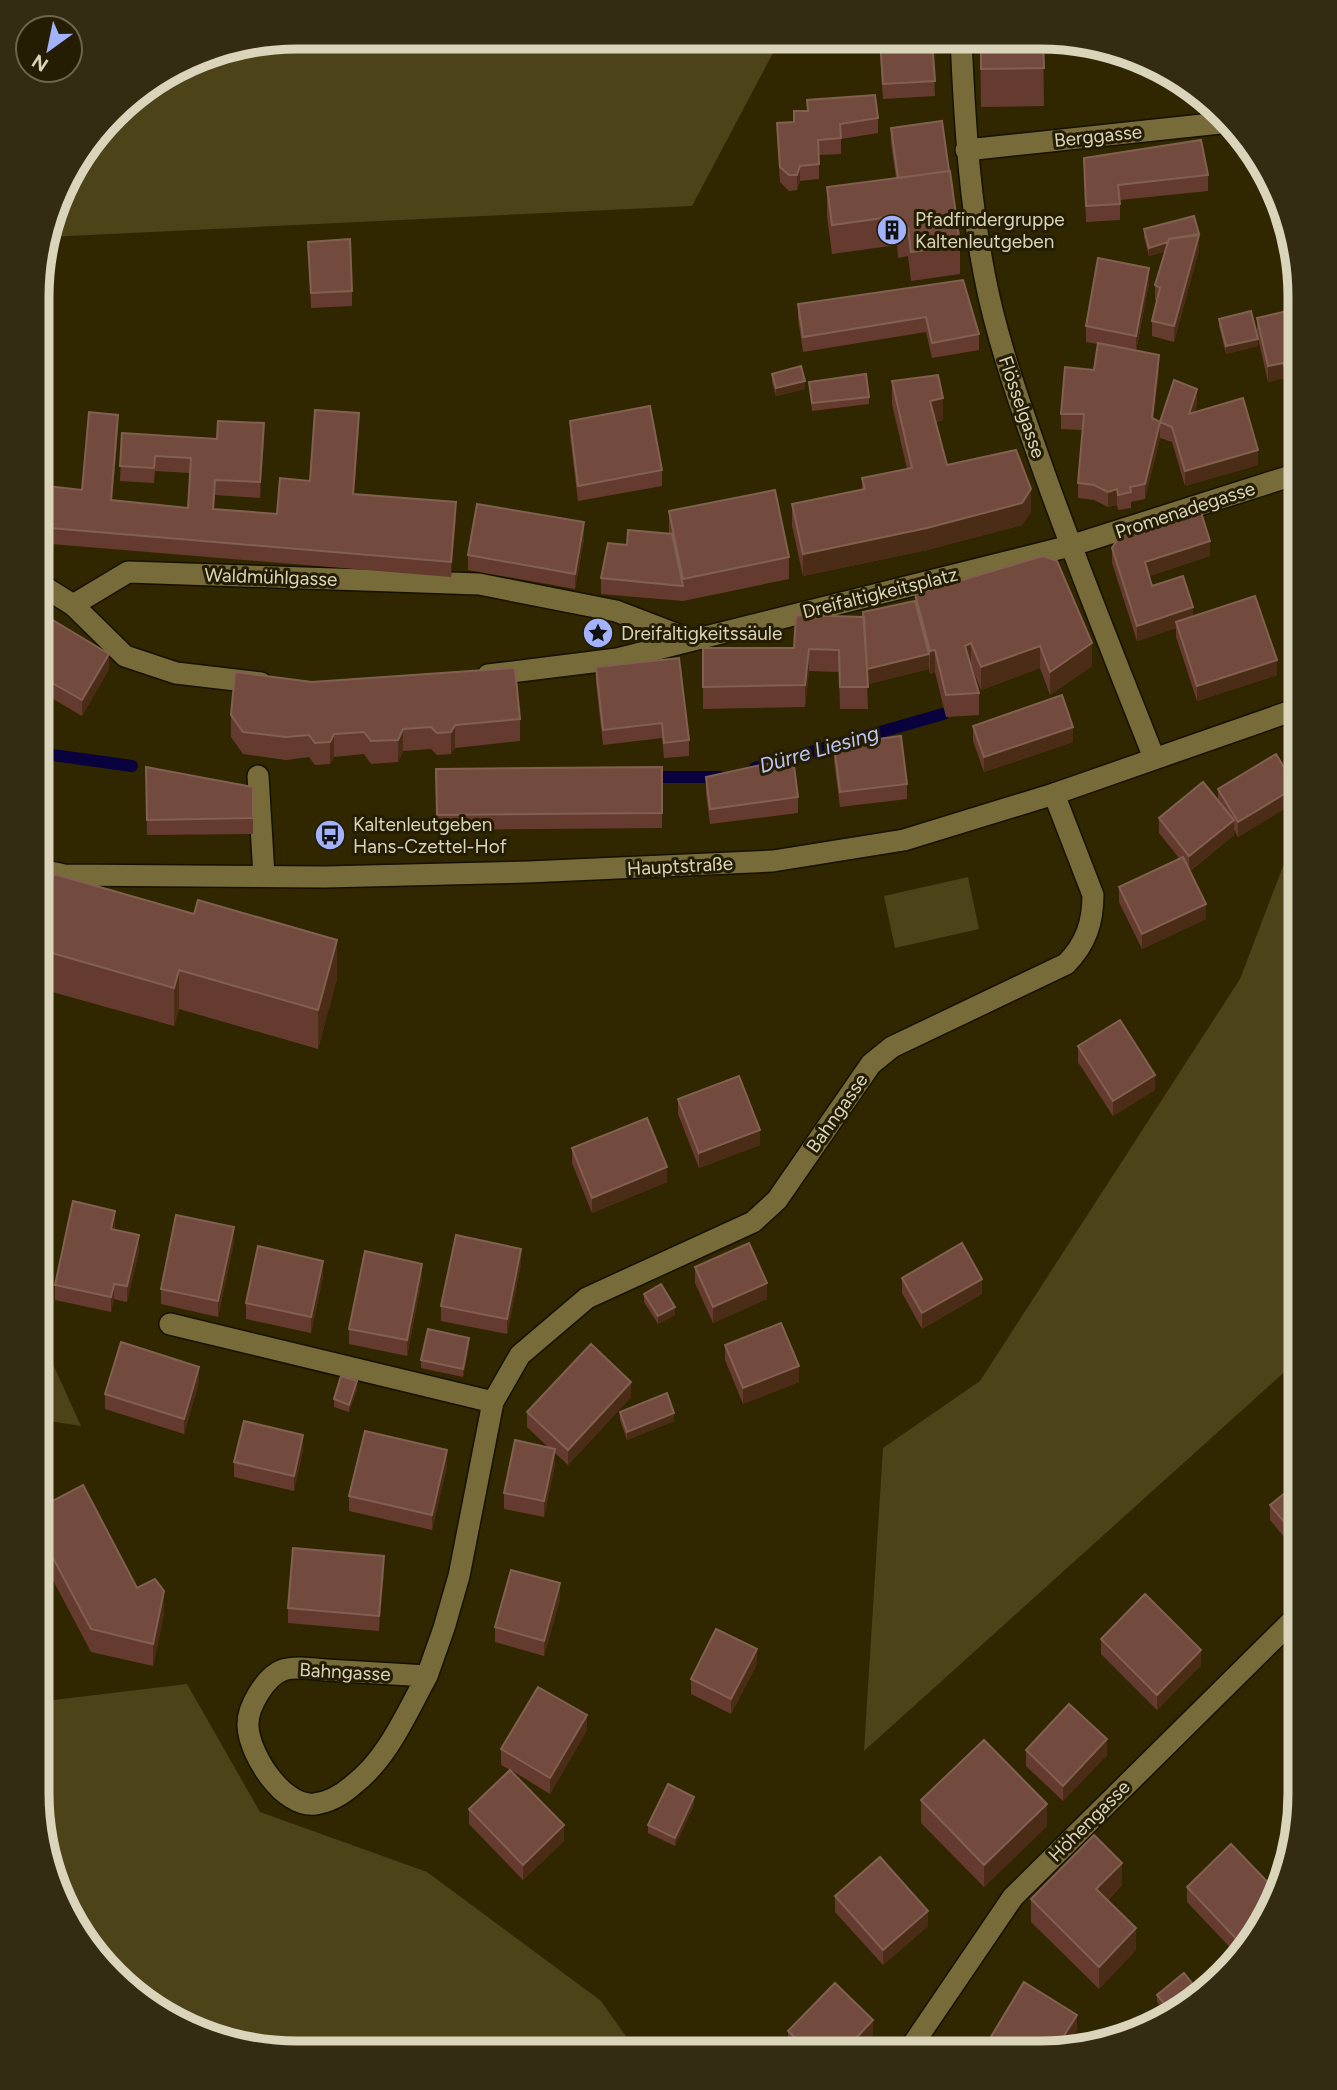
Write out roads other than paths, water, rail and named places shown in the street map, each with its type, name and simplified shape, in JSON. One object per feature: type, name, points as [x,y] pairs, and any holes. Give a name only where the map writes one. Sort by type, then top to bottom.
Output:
[{"type":"street","name":"Flösselgasse","points":[[961,49],[966,150],[976,229],[1001,342],[1070,546],[1154,758]]},
{"type":"street","name":"Berggasse","points":[[966,150],[1217,123]]},
{"type":"street","name":"Promenadegasse","points":[[1070,546],[1288,477]]},
{"type":"street","name":"Dreifaltigkeitsplatz","points":[[478,676],[617,659],[1070,546]]},
{"type":"street","name":"Waldmühlgasse","points":[[73,605],[128,572],[479,584],[616,611],[689,639]]},
{"type":"street","points":[[49,590],[73,605],[125,656],[176,673],[283,685]]},
{"type":"street","name":"Hauptstraße","points":[[49,872],[64,875],[325,877],[528,872],[773,861],[904,840],[1055,794],[1288,712]]},
{"type":"street","points":[[258,776],[264,876]]},
{"type":"street","name":"Bahngasse","points":[[427,1676],[284,1670],[266,1682],[254,1702],[248,1725],[264,1770],[281,1790],[298,1801],[314,1805],[332,1799],[353,1786],[387,1748],[427,1676],[444,1628],[458,1576],[493,1402],[520,1354],[587,1298],[753,1222],[777,1199],[872,1064],[892,1047],[1066,964],[1076,955],[1088,933],[1093,895],[1055,794]]},
{"type":"street","points":[[170,1324],[493,1402]]},
{"type":"street","name":"Höhengasse","points":[[915,2041],[1013,1897],[1287,1626]]},
{"type":"waterway","name":"Dürre Liesing","points":[[755,768],[943,714]]},
{"type":"waterway","name":"Dürre Liesing","points":[[49,755],[132,766]]},
{"type":"waterway","name":"Dürre Liesing","points":[[648,777],[720,777]]},
{"type":"place","name":"Pfadfindergruppe Kaltenleutgeben","points":[[892,230]]},
{"type":"place","name":"Dreifaltigkeitssäule","points":[[598,633]]},
{"type":"place","name":"Kaltenleutgeben Hans-Czettel-Hof","points":[[330,835]]}]
